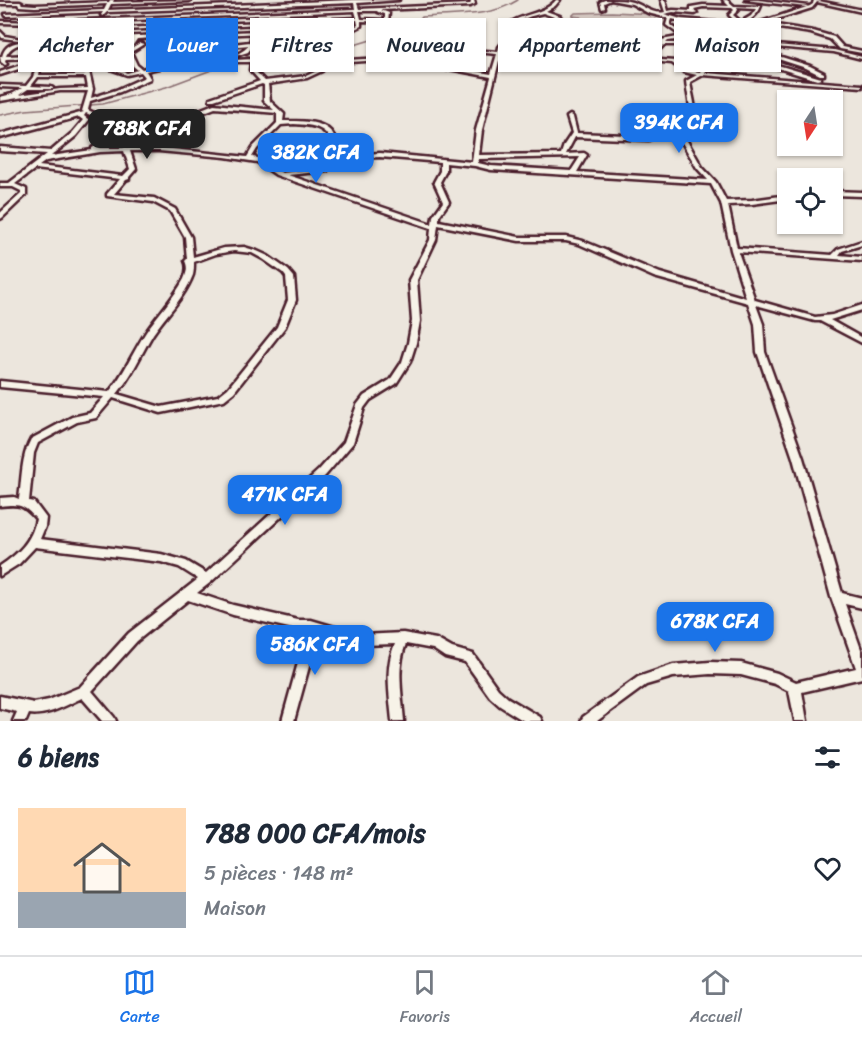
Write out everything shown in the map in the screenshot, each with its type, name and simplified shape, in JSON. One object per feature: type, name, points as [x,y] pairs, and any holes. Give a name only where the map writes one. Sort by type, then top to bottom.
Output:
[{"type":"street","points":[[27,0],[6,15],[397,0]]},
{"type":"street","points":[[0,3],[30,6],[189,0]]},
{"type":"street","points":[[206,8],[208,0]]},
{"type":"street","points":[[235,18],[238,0]]},
{"type":"street","points":[[134,20],[471,5],[472,0]]},
{"type":"street","points":[[523,18],[555,5],[558,0]]},
{"type":"street","points":[[603,8],[602,2],[609,0]]},
{"type":"street","points":[[614,0],[674,18]]},
{"type":"street","points":[[663,0],[666,11]]},
{"type":"street","points":[[724,0],[737,10],[730,15],[733,18]]},
{"type":"street","points":[[747,0],[811,6]]},
{"type":"street","points":[[354,27],[360,25],[355,1]]},
{"type":"street","points":[[756,1],[759,8]]},
{"type":"street","points":[[776,18],[811,6],[816,1],[862,11]]},
{"type":"street","points":[[102,18],[111,2]]},
{"type":"street","points":[[844,7],[862,5]]},
{"type":"street","points":[[693,12],[691,9],[699,6],[759,8]]},
{"type":"street","points":[[748,18],[759,8]]},
{"type":"street","points":[[238,24],[387,21],[387,13],[377,9]]},
{"type":"street","points":[[542,11],[559,18]]},
{"type":"street","points":[[660,15],[666,11],[693,12],[700,18]]},
{"type":"street","points":[[37,18],[39,14]]},
{"type":"street","points":[[670,17],[668,26],[674,29]]},
{"type":"street","points":[[140,28],[145,19]]},
{"type":"street","points":[[0,22],[18,23]]},
{"type":"street","points":[[781,26],[828,37],[842,48],[862,52]]},
{"type":"street","points":[[134,28],[146,28]]},
{"type":"street","points":[[0,32],[7,39],[18,40]]},
{"type":"street","points":[[135,38],[146,38]]},
{"type":"street","points":[[662,40],[674,38]]},
{"type":"street","points":[[663,44],[667,39]]},
{"type":"street","points":[[18,42],[9,47],[3,60],[18,59]]},
{"type":"street","points":[[134,49],[142,44]]},
{"type":"street","points":[[663,44],[674,44]]},
{"type":"street","points":[[238,56],[250,47]]},
{"type":"street","points":[[781,47],[834,51],[862,58]]},
{"type":"street","points":[[834,51],[842,48]]},
{"type":"street","points":[[781,60],[808,67],[822,74]]},
{"type":"street","points":[[662,61],[673,63],[686,71],[702,74],[862,86]]},
{"type":"street","points":[[475,160],[479,130],[498,63]]},
{"type":"street","points":[[1,138],[80,115],[87,107],[147,79],[148,77],[134,64]]},
{"type":"street","points":[[781,66],[811,77],[845,84]]},
{"type":"street","points":[[0,74],[18,69]]},
{"type":"street","points":[[134,72],[146,69]]},
{"type":"street","points":[[12,97],[33,82],[37,72]]},
{"type":"street","points":[[86,72],[92,89],[87,107]]},
{"type":"street","points":[[248,159],[255,148],[280,123],[282,117],[267,101],[266,85],[255,72]]},
{"type":"street","points":[[212,99],[263,82],[319,72]]},
{"type":"street","points":[[467,72],[494,76]]},
{"type":"street","points":[[586,721],[642,681],[673,671],[741,669],[795,688],[862,671],[837,597],[798,458],[761,352],[759,324],[734,250],[724,203],[713,182],[700,168],[683,139],[689,132],[694,118],[694,107],[688,83],[702,74]]},
{"type":"street","points":[[36,76],[87,76]]},
{"type":"street","points":[[0,86],[51,88],[54,91]]},
{"type":"street","points":[[0,99],[54,91],[92,89]]},
{"type":"street","points":[[153,130],[214,106],[279,112]]},
{"type":"street","points":[[87,107],[115,125],[166,134],[159,149]]},
{"type":"street","points":[[13,183],[46,159],[86,123],[86,118],[80,115]]},
{"type":"street","points":[[563,155],[574,135],[570,117]]},
{"type":"street","points":[[278,174],[323,171],[332,158],[334,146],[322,127],[280,123]]},
{"type":"street","points":[[91,151],[129,128]]},
{"type":"street","points":[[574,135],[649,138]]},
{"type":"street","points":[[46,159],[126,148],[225,155],[259,161],[380,155],[475,160],[584,155],[573,173]]},
{"type":"street","points":[[24,503],[29,453],[33,441],[75,419],[93,416],[111,395],[189,276],[191,268],[188,237],[173,210],[154,201],[109,195],[133,169],[126,148]]},
{"type":"street","points":[[0,149],[52,153]]},
{"type":"street","points":[[0,702],[34,709],[50,706],[84,691],[133,637],[207,579],[322,473],[348,443],[360,407],[367,398],[397,378],[410,352],[414,334],[416,301],[414,280],[428,252],[436,216],[446,202],[437,182],[443,171],[443,160]]},
{"type":"street","points":[[475,160],[482,167],[713,182]]},
{"type":"street","points":[[259,161],[278,174],[435,224],[519,239],[566,239],[581,242],[657,275],[810,318],[823,318],[862,307]]},
{"type":"street","points":[[35,167],[127,178]]},
{"type":"street","points":[[0,183],[13,183],[24,190],[23,197],[0,217]]},
{"type":"street","points":[[843,193],[862,194]]},
{"type":"street","points":[[724,203],[777,199]]},
{"type":"street","points":[[834,257],[840,250],[862,243]]},
{"type":"street","points":[[0,384],[111,395],[161,410],[221,398],[231,390],[280,327],[292,300],[291,277],[270,258],[246,249],[230,248],[189,261]]},
{"type":"street","points":[[734,250],[862,259]]},
{"type":"street","points":[[823,318],[862,341]]},
{"type":"street","points":[[0,502],[24,503],[35,509],[41,518],[40,532],[34,543],[0,572]]},
{"type":"street","points":[[34,543],[161,558],[182,564],[207,579]]},
{"type":"street","points":[[187,595],[233,610],[298,625],[311,625],[362,640],[403,638],[436,644],[449,653],[469,658],[494,693],[536,721]]},
{"type":"street","points":[[837,597],[862,603]]},
{"type":"street","points":[[288,721],[310,641],[311,625]]},
{"type":"street","points":[[398,721],[394,668],[396,655],[403,638]]},
{"type":"street","points":[[795,688],[801,721]]},
{"type":"street","points":[[84,691],[110,721]]},
{"type":"street","points":[[19,721],[26,708]]},
{"type":"shaded area","points":[[575,13],[656,14],[656,18],[580,18],[572,16]]},
{"type":"waterway","points":[[0,115],[26,110],[103,104],[166,87],[249,56],[351,46],[414,27],[422,17],[496,10],[518,0]]}]
